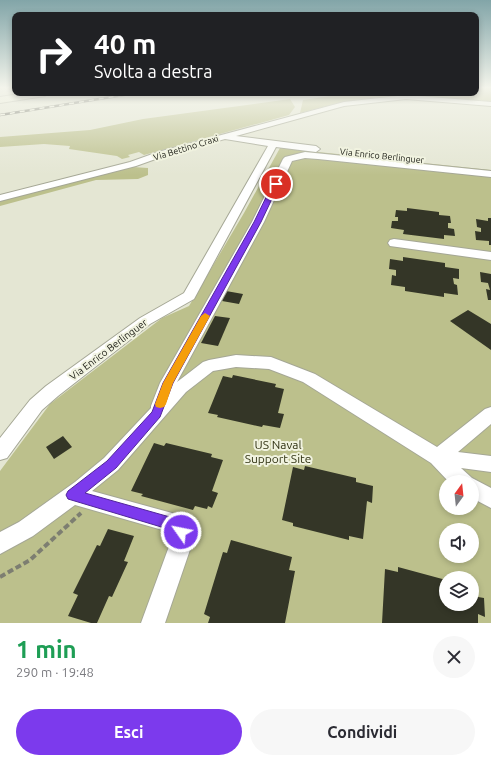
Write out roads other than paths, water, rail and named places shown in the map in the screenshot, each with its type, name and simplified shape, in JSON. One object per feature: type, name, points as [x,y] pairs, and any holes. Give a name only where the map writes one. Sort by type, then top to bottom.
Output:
[{"type":"street","name":"Via Bettino Craxi","points":[[0,198],[133,164],[161,154],[296,117]]},
{"type":"street","name":"Via Enrico Berlinguer","points":[[223,137],[273,144],[491,167]]},
{"type":"street","name":"Via Enrico Berlinguer","points":[[0,452],[36,406],[52,391],[145,321],[182,302],[189,296],[273,144]]},
{"type":"street","points":[[156,414],[168,383],[258,222],[288,160],[305,156],[318,156],[491,174]]},
{"type":"street","points":[[394,243],[491,256]]},
{"type":"street","points":[[0,543],[79,502],[111,464],[180,388],[209,366],[236,361],[271,363],[309,378],[438,457],[455,475]]},
{"type":"street","points":[[438,457],[491,414]]},
{"type":"street","points":[[438,457],[491,464]]},
{"type":"street","points":[[479,491],[491,499]]},
{"type":"street","points":[[79,502],[172,523],[181,532],[182,541],[153,623]]},
{"type":"park label","name":"US Naval Support Site","points":[[278,452]]}]
